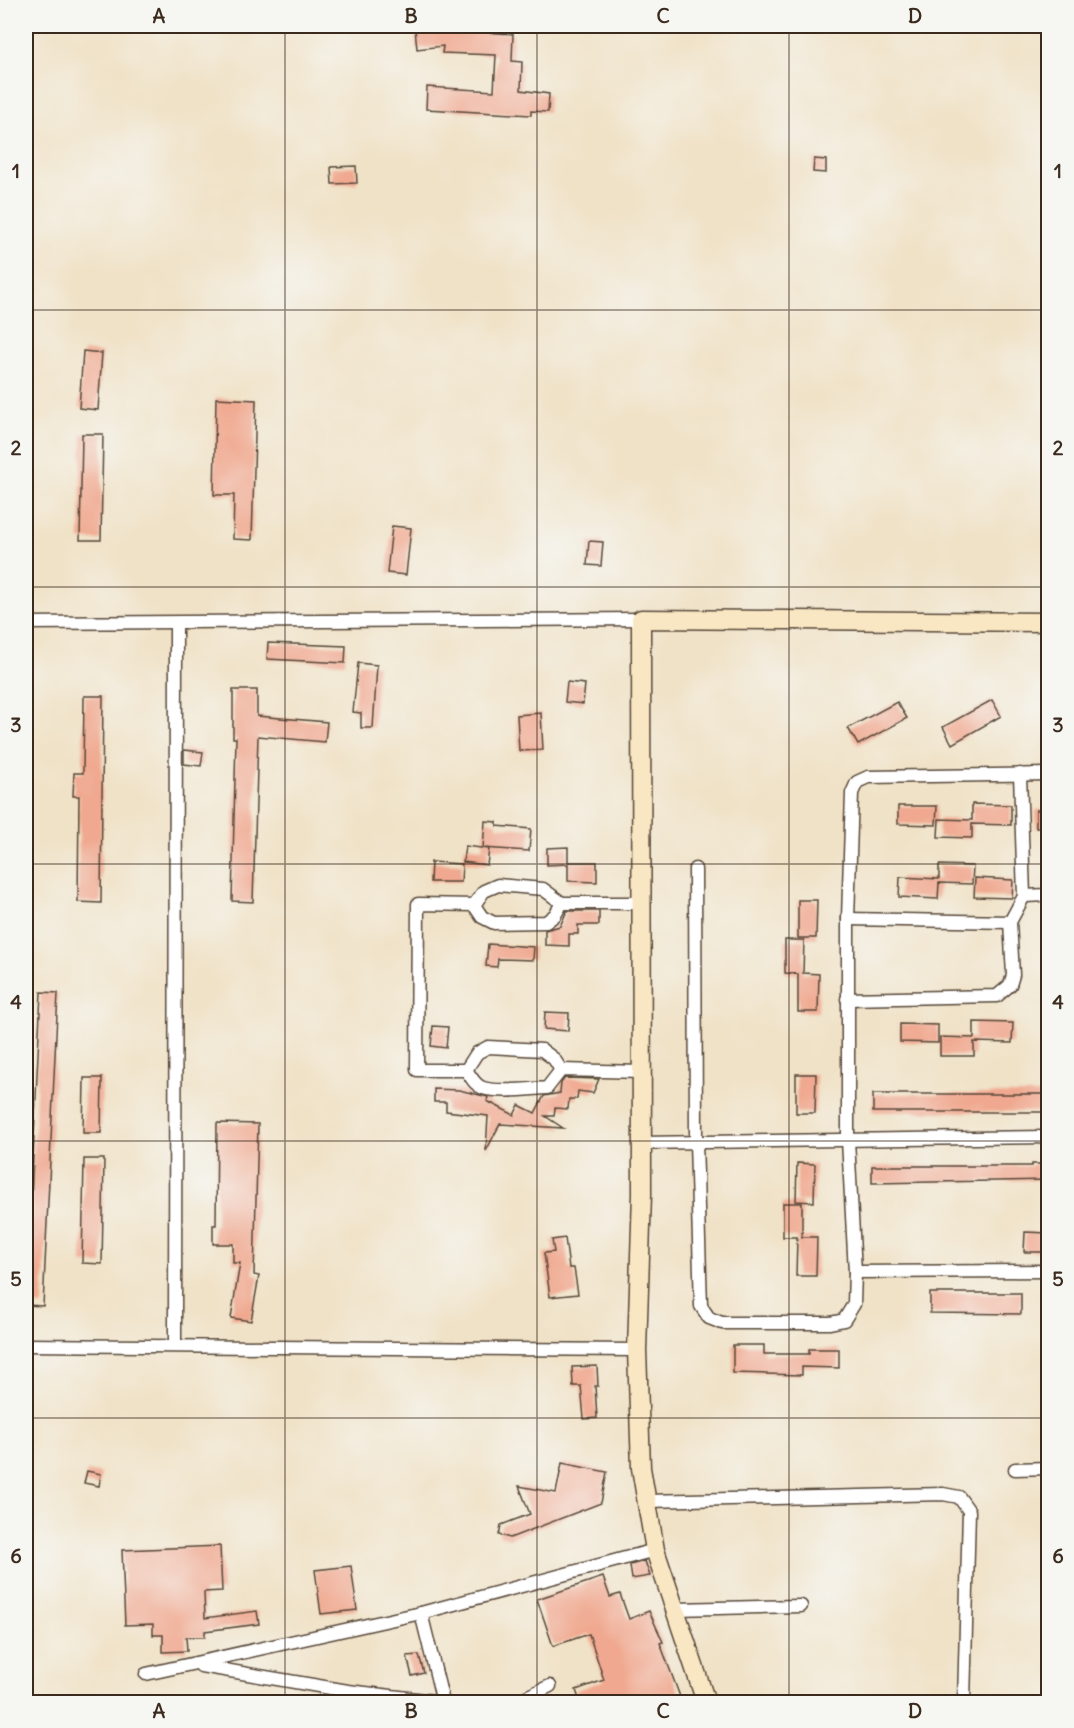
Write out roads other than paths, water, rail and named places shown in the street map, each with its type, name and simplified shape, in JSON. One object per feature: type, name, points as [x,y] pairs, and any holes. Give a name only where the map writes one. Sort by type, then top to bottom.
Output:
[{"type":"street","points":[[26,623],[641,619],[1048,622]]},
{"type":"street","points":[[641,619],[642,1143],[637,1350],[641,1468],[656,1550],[706,1702]]},
{"type":"street","points":[[175,1346],[176,623]]},
{"type":"street","points":[[847,999],[997,996],[1005,992],[1013,975],[1010,922],[1024,897],[1020,774]]},
{"type":"street","points":[[695,869],[696,1142],[701,1306],[709,1318],[722,1323],[830,1323],[844,1320],[854,1304],[855,1272],[848,1140],[847,999],[851,804],[857,782],[868,777],[1048,774]]},
{"type":"street","points":[[474,905],[484,891],[498,885],[543,889],[562,903],[642,903]]},
{"type":"street","points":[[1024,897],[1048,895]]},
{"type":"street","points":[[474,905],[482,917],[494,923],[546,922],[555,915],[562,903]]},
{"type":"street","points":[[466,1070],[417,1070],[418,904],[474,905]]},
{"type":"street","points":[[848,920],[1010,922]]},
{"type":"street","points":[[466,1070],[477,1053],[488,1047],[542,1050],[554,1059],[561,1070]]},
{"type":"street","points":[[466,1070],[474,1082],[483,1088],[523,1090],[547,1088],[561,1070]]},
{"type":"street","points":[[561,1070],[642,1072]]},
{"type":"street","points":[[642,1143],[1048,1137]]},
{"type":"street","points":[[855,1272],[1048,1271]]},
{"type":"street","points":[[26,1345],[637,1350]]},
{"type":"street","points":[[1015,1469],[1048,1467]]},
{"type":"street","points":[[647,1501],[944,1494],[959,1497],[969,1511],[964,1702]]},
{"type":"street","points":[[146,1674],[421,1613],[656,1550]]},
{"type":"street","points":[[675,1609],[801,1606]]},
{"type":"street","points":[[194,1664],[347,1697],[443,1702],[421,1613]]},
{"type":"street","points":[[515,1702],[550,1686]]}]
